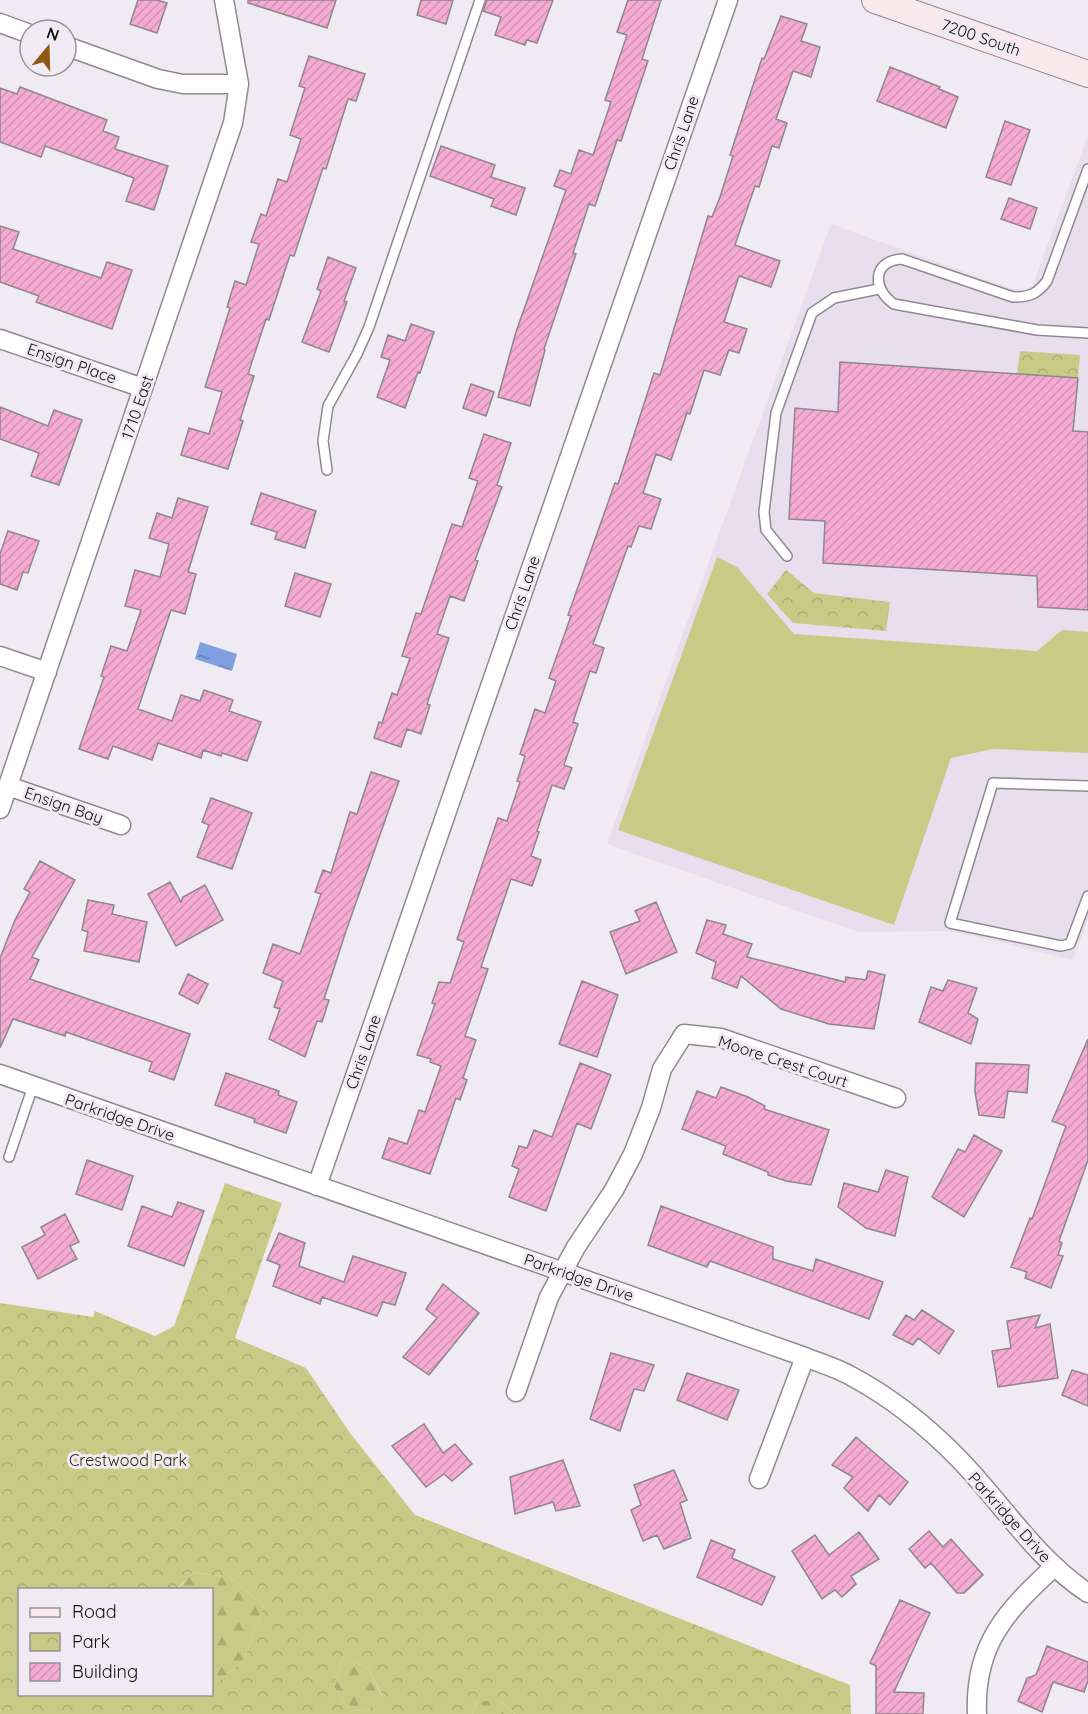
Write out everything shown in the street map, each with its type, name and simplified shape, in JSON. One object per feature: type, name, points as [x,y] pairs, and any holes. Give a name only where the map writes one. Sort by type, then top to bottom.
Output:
[{"type":"street","name":"1710 East","points":[[0,809],[232,123],[239,84],[224,0]]},
{"type":"street","name":"Chris Lane","points":[[317,1185],[728,0]]},
{"type":"street","name":"7200 South","points":[[875,0],[910,6],[1088,74]]},
{"type":"street","points":[[0,23],[18,30]]},
{"type":"street","points":[[78,50],[158,79],[183,84],[239,84]]},
{"type":"street","name":"Ensign Place","points":[[0,339],[143,388]]},
{"type":"street","points":[[0,656],[47,672]]},
{"type":"street","name":"Ensign Bay","points":[[8,786],[121,825]]},
{"type":"street","name":"Moore Crest Court","points":[[564,1272],[576,1247],[614,1190],[633,1154],[651,1108],[662,1069],[684,1034],[720,1038],[896,1098]]},
{"type":"street","name":"Parkridge Drive","points":[[0,1074],[805,1356],[850,1375],[888,1398],[923,1424],[960,1460],[1054,1567],[1088,1593]]},
{"type":"street","points":[[516,1392],[549,1297],[564,1272]]},
{"type":"street","points":[[759,1479],[805,1356]]},
{"type":"street","points":[[977,1714],[976,1690],[981,1665],[991,1640],[1005,1617],[1054,1567]]},
{"type":"lane","points":[[327,470],[323,441],[328,406],[369,327],[480,0]]},
{"type":"lane","points":[[1088,168],[1047,281],[1038,292],[1027,297],[1013,297],[902,259],[892,260],[884,267],[878,278],[879,289],[886,299],[894,304],[1037,330],[1088,333]]},
{"type":"lane","points":[[787,556],[766,530],[764,512],[776,413],[812,313],[834,298],[879,289]]},
{"type":"lane","points":[[1088,786],[993,783],[950,923],[1062,946],[1070,944],[1088,896]]},
{"type":"lane","points":[[9,1157],[33,1086]]},
{"type":"shaded area","points":[[1088,135],[1088,919],[1073,960],[950,931],[858,932],[607,844],[831,224],[1029,295]]},
{"type":"green space","points":[[1020,351],[1080,355],[1078,378],[1017,374]]},
{"type":"green space","points":[[717,557],[737,567],[794,634],[1037,651],[1062,630],[1088,632],[1088,753],[993,749],[951,758],[894,925],[618,830]]},
{"type":"green space","points":[[786,570],[814,593],[890,602],[886,631],[793,623],[767,594]]},
{"type":"green space","name":"Crestwood Park","points":[[225,1183],[282,1203],[235,1338],[306,1368],[350,1433],[415,1515],[850,1685],[851,1714],[515,1714],[501,1701],[478,1701],[472,1714],[0,1714],[0,1303],[93,1317],[95,1311],[155,1336],[174,1326]],"holes":[[[343,1657],[369,1669],[382,1695],[368,1710],[350,1711],[333,1685]]]},
{"type":"green space","points":[[193,1572],[231,1578],[264,1606],[243,1662],[213,1684],[213,1588],[179,1588]]},
{"type":"green space","points":[[343,1657],[369,1669],[382,1696],[368,1710],[350,1711],[333,1685]]},
{"type":"green space","points":[[478,1701],[501,1701],[515,1714],[472,1714]]},
{"type":"water","points":[[200,642],[237,654],[232,671],[195,659]]},
{"type":"building","points":[[138,0],[157,0],[167,3],[157,33],[130,24]]},
{"type":"building","points":[[248,0],[336,0],[327,28],[248,3]]},
{"type":"building","points":[[421,0],[453,0],[446,24],[417,15]]},
{"type":"building","points":[[487,0],[553,0],[537,43],[527,40],[525,45],[495,35],[501,17],[483,11]]},
{"type":"building","points":[[628,0],[661,0],[642,59],[648,61],[621,141],[617,140],[595,206],[589,204],[573,253],[576,254],[544,349],[530,406],[498,397],[516,332],[566,190],[554,186],[560,170],[571,174],[579,150],[593,155],[611,102],[605,100],[627,35],[617,32]]},
{"type":"building","points":[[781,16],[807,24],[801,41],[820,47],[811,77],[793,71],[776,119],[787,123],[779,148],[772,146],[759,187],[755,186],[735,245],[780,261],[771,287],[739,276],[724,322],[747,329],[739,353],[729,350],[720,375],[704,370],[690,414],[687,413],[671,460],[656,454],[643,493],[661,499],[651,529],[639,526],[631,547],[628,546],[593,644],[604,648],[596,673],[590,671],[573,722],[578,724],[564,765],[572,768],[564,789],[552,785],[537,831],[539,832],[531,856],[541,860],[532,886],[511,879],[481,967],[488,969],[465,1036],[476,1040],[463,1078],[467,1080],[460,1100],[456,1098],[430,1174],[382,1158],[389,1138],[407,1144],[419,1110],[425,1112],[441,1066],[430,1062],[431,1059],[417,1055],[435,1004],[432,1003],[439,982],[450,983],[464,942],[457,939],[498,818],[507,821],[520,782],[517,781],[525,756],[520,754],[535,709],[545,713],[556,681],[549,678],[571,616],[568,615],[615,483],[618,484],[654,373],[660,375],[708,216],[712,217],[720,197],[733,156],[730,155],[762,58],[764,59]]},
{"type":"building","points":[[309,56],[365,74],[356,101],[348,99],[326,169],[323,168],[294,256],[290,255],[269,320],[266,319],[248,374],[254,376],[228,469],[181,455],[189,428],[209,434],[222,392],[205,387],[230,308],[227,307],[235,281],[246,285],[259,244],[251,242],[261,214],[266,216],[278,179],[287,182],[301,139],[290,135],[305,88],[299,86]]},
{"type":"building","points":[[890,67],[940,87],[939,89],[958,97],[946,128],[877,101]]},
{"type":"building","points":[[20,87],[107,120],[103,131],[119,137],[115,149],[168,166],[154,210],[126,201],[134,178],[45,146],[41,157],[0,142],[0,88],[17,94]]},
{"type":"building","points":[[1005,121],[1030,130],[1011,185],[986,177]]},
{"type":"building","points":[[441,146],[495,165],[491,177],[525,188],[516,215],[491,206],[494,199],[430,176]]},
{"type":"building","points":[[1009,198],[1037,208],[1030,229],[1001,219]]},
{"type":"building","points":[[0,226],[19,232],[13,249],[101,278],[107,262],[132,270],[112,329],[36,302],[39,296],[0,282]]},
{"type":"building","points":[[328,257],[356,268],[344,301],[347,302],[329,352],[302,342],[321,291],[317,289]]},
{"type":"building","points":[[411,324],[434,332],[405,408],[377,397],[390,360],[381,357],[388,335],[405,341]]},
{"type":"building","points":[[840,362],[1078,378],[1073,431],[1088,432],[1088,610],[1038,607],[1037,576],[823,563],[825,521],[789,519],[795,408],[838,412]]},
{"type":"building","points":[[471,384],[494,392],[486,416],[463,408]]},
{"type":"building","points":[[0,407],[48,426],[54,410],[82,420],[59,485],[31,476],[39,453],[0,439]]},
{"type":"building","points":[[484,434],[511,443],[497,485],[502,487],[475,560],[478,561],[464,601],[450,596],[437,634],[449,638],[427,704],[430,705],[421,734],[407,729],[401,747],[374,738],[379,722],[382,723],[392,693],[397,695],[410,658],[402,656],[416,613],[421,614],[452,524],[462,527],[478,481],[469,478]]},
{"type":"building","points":[[261,493],[316,511],[305,548],[275,539],[277,532],[251,524]]},
{"type":"building","points":[[178,498],[208,507],[188,572],[196,574],[185,614],[171,610],[138,709],[172,721],[181,695],[200,701],[204,690],[233,700],[229,711],[261,722],[247,761],[203,750],[201,758],[158,743],[152,760],[113,746],[108,759],[79,749],[104,677],[101,676],[111,646],[127,651],[141,610],[125,606],[135,570],[160,577],[169,544],[149,538],[157,513],[172,518]]},
{"type":"building","points":[[8,531],[39,541],[28,573],[23,572],[17,590],[0,584],[0,554]]},
{"type":"building","points":[[295,573],[331,584],[320,617],[285,606]]},
{"type":"building","points":[[371,772],[399,781],[324,999],[329,1000],[322,1022],[317,1021],[305,1057],[269,1039],[280,1009],[274,1007],[283,981],[263,973],[273,944],[300,954],[321,894],[315,892],[323,870],[331,873],[350,812],[357,814]]},
{"type":"building","points":[[211,798],[252,813],[232,869],[197,857],[209,825],[202,822]]},
{"type":"building","points":[[40,861],[75,880],[32,957],[39,960],[30,979],[190,1034],[174,1080],[149,1071],[152,1062],[66,1032],[65,1036],[13,1019],[0,1048],[0,958],[15,920],[30,892],[24,889]]},
{"type":"building","points":[[170,882],[181,902],[183,897],[205,885],[223,920],[176,946],[148,894]]},
{"type":"building","points":[[88,900],[114,905],[112,914],[147,922],[139,962],[84,951],[88,932],[82,930]]},
{"type":"building","points":[[656,902],[677,952],[626,974],[610,932],[640,921],[635,911]]},
{"type":"building","points":[[707,920],[726,925],[723,934],[752,944],[747,957],[845,982],[846,977],[866,980],[868,971],[885,975],[874,1029],[829,1024],[781,1009],[741,976],[737,988],[712,978],[716,962],[696,953]]},
{"type":"building","points":[[188,974],[208,984],[198,1004],[179,994]]},
{"type":"building","points":[[948,980],[977,988],[968,1013],[978,1019],[971,1044],[919,1022],[931,987],[943,991]]},
{"type":"building","points":[[582,981],[618,995],[597,1057],[559,1044]]},
{"type":"building","points":[[1088,1039],[1088,1160],[1059,1241],[1062,1243],[1058,1255],[1063,1256],[1051,1288],[1025,1278],[1027,1272],[1011,1267],[1030,1218],[1032,1219],[1066,1126],[1052,1121]]},
{"type":"building","points":[[580,1063],[611,1075],[591,1129],[577,1123],[546,1211],[509,1197],[519,1169],[512,1166],[519,1146],[527,1148],[534,1130],[552,1137]]},
{"type":"building","points":[[976,1063],[1029,1065],[1027,1093],[1008,1091],[1004,1118],[979,1115],[975,1092]]},
{"type":"building","points":[[226,1073],[279,1091],[278,1095],[297,1102],[286,1133],[215,1105]]},
{"type":"building","points":[[721,1087],[748,1097],[765,1106],[764,1109],[829,1130],[811,1185],[768,1175],[768,1172],[723,1154],[726,1146],[682,1129],[697,1091],[716,1098]]},
{"type":"building","points":[[974,1135],[1002,1151],[964,1217],[932,1197],[958,1149],[965,1152]]},
{"type":"building","points":[[87,1160],[133,1176],[122,1210],[76,1194]]},
{"type":"building","points":[[886,1170],[908,1177],[895,1236],[866,1228],[838,1207],[844,1183],[878,1192]]},
{"type":"building","points":[[178,1202],[204,1211],[184,1266],[128,1246],[142,1206],[172,1217]]},
{"type":"building","points":[[661,1206],[773,1247],[773,1259],[813,1271],[816,1259],[883,1282],[869,1319],[710,1261],[707,1267],[648,1245]]},
{"type":"building","points":[[65,1214],[79,1242],[70,1246],[77,1259],[38,1279],[22,1247],[45,1235],[41,1227]]},
{"type":"building","points":[[279,1233],[305,1243],[299,1266],[344,1282],[353,1256],[406,1273],[395,1305],[383,1302],[377,1316],[322,1297],[320,1304],[273,1286],[280,1265],[267,1260]]},
{"type":"building","points":[[443,1284],[479,1313],[429,1375],[403,1357],[437,1318],[426,1309]]},
{"type":"building","points":[[922,1310],[954,1331],[939,1354],[918,1338],[913,1345],[893,1335],[906,1315],[914,1320]]},
{"type":"building","points":[[1040,1315],[1035,1328],[1050,1324],[1058,1378],[998,1387],[992,1351],[1011,1348],[1007,1321]]},
{"type":"building","points":[[611,1353],[654,1365],[644,1391],[634,1389],[620,1431],[590,1419]]},
{"type":"building","points":[[1072,1370],[1088,1375],[1088,1406],[1062,1395]]},
{"type":"building","points":[[687,1373],[739,1390],[727,1420],[677,1400]]},
{"type":"building","points":[[424,1424],[443,1453],[455,1444],[472,1464],[452,1481],[444,1474],[426,1487],[392,1446]]},
{"type":"building","points":[[856,1437],[908,1482],[890,1505],[879,1495],[868,1511],[844,1488],[853,1477],[832,1465]]},
{"type":"building","points":[[563,1460],[580,1506],[556,1511],[553,1502],[515,1514],[510,1477]]},
{"type":"building","points":[[674,1470],[687,1500],[680,1503],[691,1538],[664,1549],[657,1535],[643,1541],[631,1510],[641,1505],[634,1485]]},
{"type":"building","points":[[929,1531],[943,1547],[951,1539],[983,1575],[964,1593],[957,1593],[931,1563],[925,1568],[909,1549]]},
{"type":"building","points":[[859,1532],[879,1559],[851,1576],[856,1584],[842,1597],[835,1590],[822,1599],[792,1551],[815,1535],[829,1555]]},
{"type":"building","points":[[711,1540],[735,1550],[732,1558],[775,1577],[762,1605],[697,1577]]},
{"type":"building","points":[[900,1600],[930,1613],[894,1692],[924,1693],[923,1714],[876,1714],[876,1666],[870,1663]]},
{"type":"building","points":[[1047,1646],[1088,1662],[1088,1681],[1084,1692],[1053,1682],[1042,1712],[1018,1701],[1027,1678],[1036,1675]]}]
